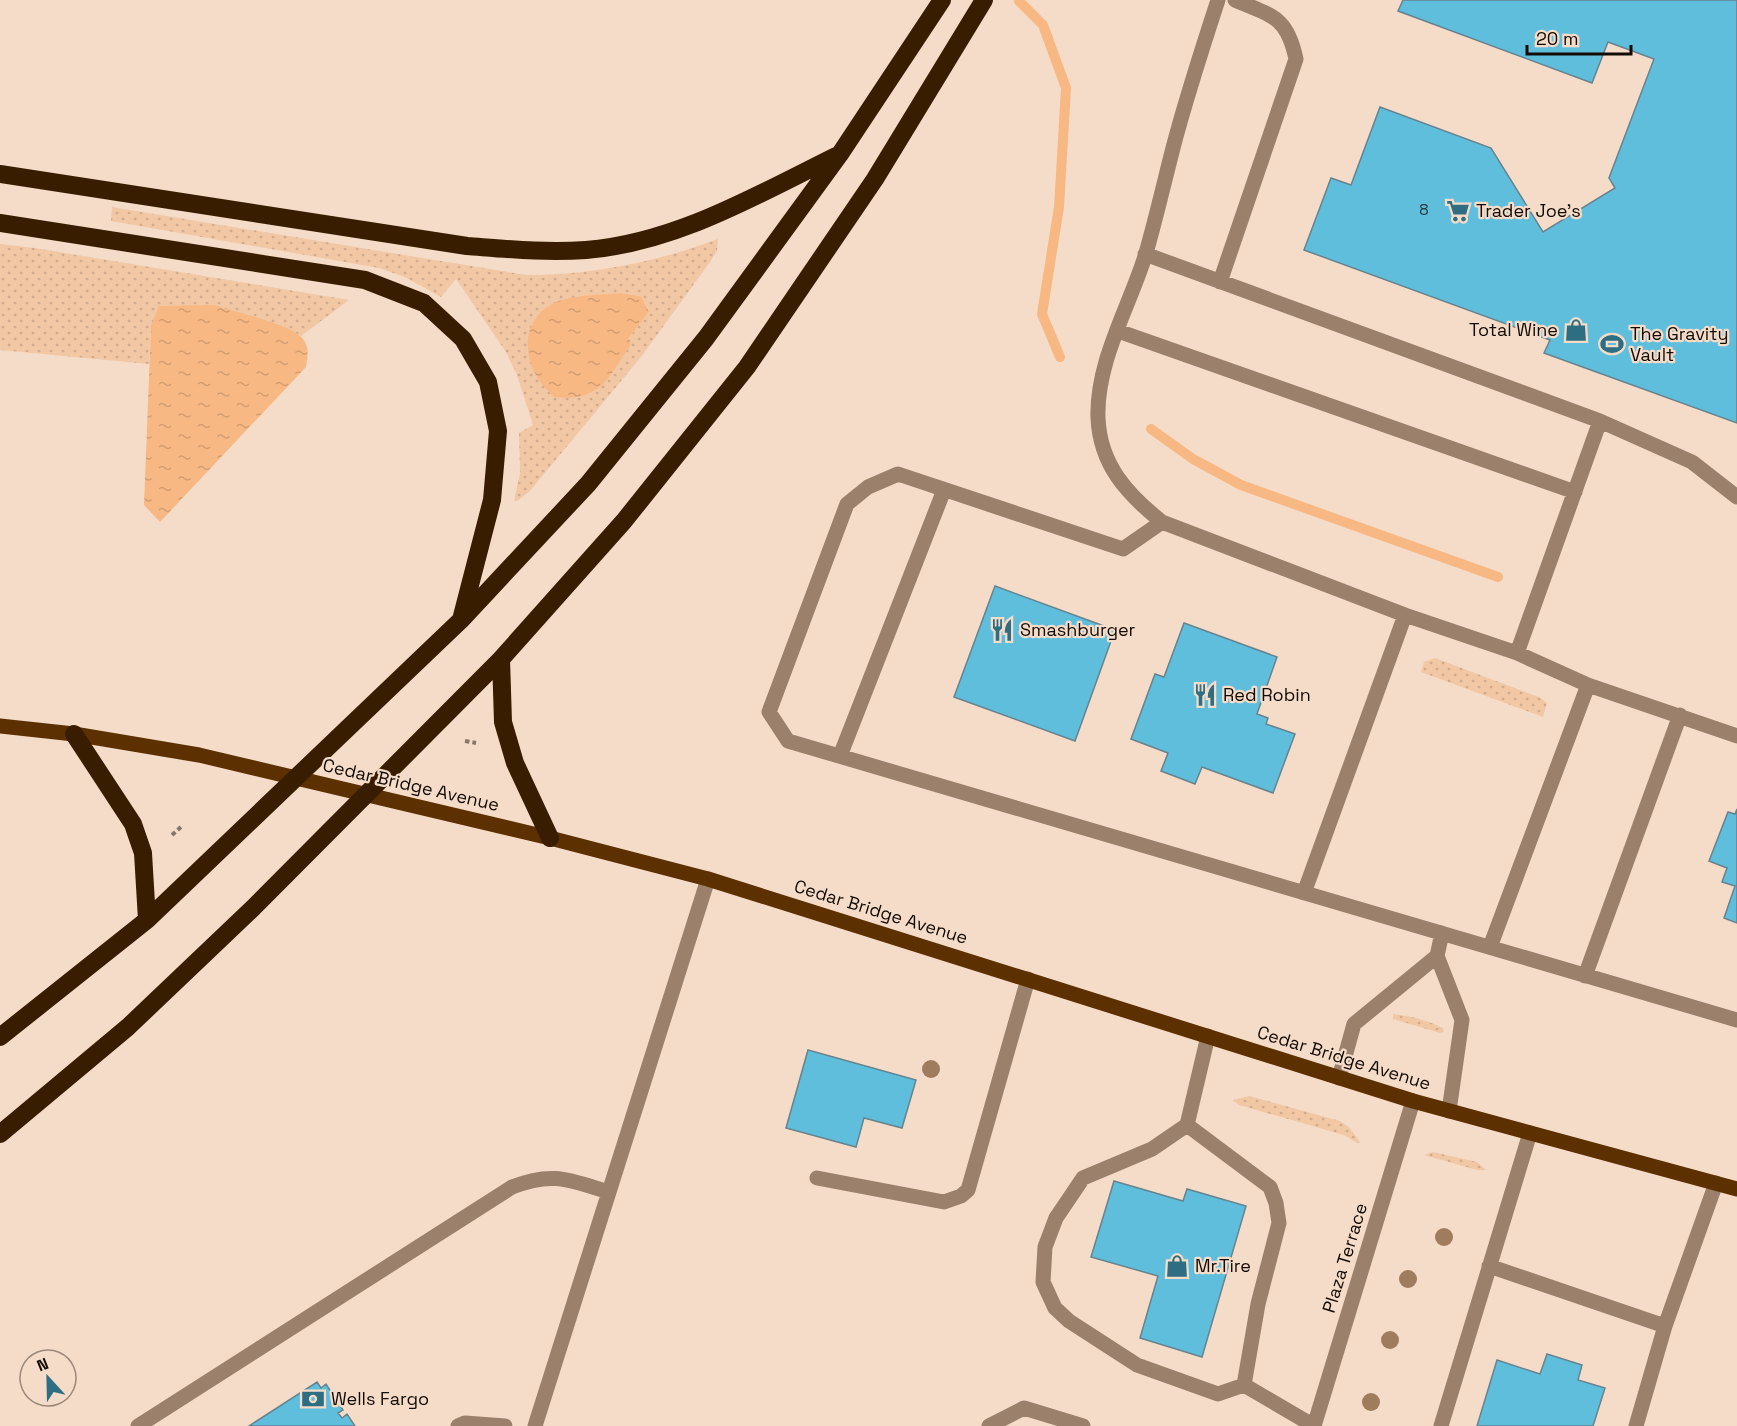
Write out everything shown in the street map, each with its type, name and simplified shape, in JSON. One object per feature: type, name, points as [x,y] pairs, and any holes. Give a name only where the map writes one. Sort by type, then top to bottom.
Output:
[{"type":"highway","points":[[0,1037],[147,920],[460,620],[588,484],[706,338],[840,154],[942,0]]},
{"type":"highway","points":[[0,1134],[128,1027],[366,794],[501,659],[624,521],[747,367],[874,178],[984,0]]},
{"type":"highway","points":[[0,174],[467,246],[528,251],[587,250],[652,238],[717,214],[840,154]]},
{"type":"highway","points":[[0,223],[364,280],[424,303],[463,339],[473,356],[488,382],[498,431],[492,500],[460,620]]},
{"type":"highway","points":[[501,659],[503,722],[515,763],[550,837]]},
{"type":"highway","points":[[74,735],[133,824],[143,854],[147,920]]},
{"type":"main road","name":"Cedar Bridge Avenue","points":[[0,726],[199,755],[550,837],[708,879],[1413,1101],[1737,1188]]},
{"type":"street","points":[[1218,0],[1174,145],[1146,254],[1100,385],[1098,418],[1103,450],[1113,473],[1135,500],[1162,522],[1405,615],[1517,653],[1588,685],[1737,736]]},
{"type":"street","points":[[1220,282],[1296,58],[1291,36],[1278,19],[1235,0]]},
{"type":"street","points":[[1146,254],[1600,421],[1692,462],[1737,497]]},
{"type":"street","points":[[1118,331],[1575,492]]},
{"type":"street","points":[[1517,653],[1600,421]]},
{"type":"street","points":[[1162,522],[1123,549],[898,474],[868,488],[848,504],[769,712],[788,741],[1737,1020]]},
{"type":"street","points":[[840,756],[944,490]]},
{"type":"street","points":[[1304,893],[1405,615]]},
{"type":"street","points":[[1490,947],[1588,685]]},
{"type":"street","points":[[1585,976],[1680,715]]},
{"type":"street","points":[[535,1426],[708,879]]},
{"type":"street","points":[[1442,933],[1437,956],[1461,1020],[1449,1111]]},
{"type":"street","points":[[1339,1078],[1354,1024],[1437,956]]},
{"type":"street","points":[[817,1178],[944,1202],[961,1196],[968,1190],[1028,979]]},
{"type":"street","points":[[1208,1036],[1187,1125],[1152,1149],[1083,1178],[1056,1218],[1045,1247],[1043,1282],[1055,1308],[1069,1322],[1137,1365],[1218,1394],[1244,1385],[1314,1426]]},
{"type":"street","name":"Plaza Terrace","points":[[1314,1426],[1413,1101]]},
{"type":"street","points":[[1187,1125],[1270,1187],[1276,1203],[1279,1223],[1258,1304],[1244,1385]]},
{"type":"street","points":[[1441,1426],[1530,1133]]},
{"type":"street","points":[[138,1426],[512,1187],[537,1177],[568,1179],[609,1192]]},
{"type":"street","points":[[1636,1426],[1665,1326],[1716,1183]]},
{"type":"street","points":[[1489,1266],[1665,1326]]},
{"type":"street","points":[[989,1426],[1024,1408],[1083,1426]]},
{"type":"street","points":[[458,1426],[465,1423],[506,1426]]},
{"type":"path","points":[[465,741],[476,743]]},
{"type":"path","points":[[172,835],[181,827]]},
{"type":"shaded area","points":[[112,207],[526,275],[575,273],[624,266],[718,239],[717,251],[710,262],[641,357],[529,492],[514,501],[520,473],[519,433],[533,425],[517,375],[506,352],[456,279],[441,297],[405,277],[379,268],[111,221]],"holes":[[[620,293],[641,296],[649,310],[629,338],[535,318],[558,302]]]},
{"type":"shaded area","points":[[0,244],[349,300],[301,336],[286,328],[151,326],[149,364],[0,350]]},
{"type":"shaded area","points":[[1435,658],[1539,697],[1547,703],[1543,717],[1421,672],[1424,662]]},
{"type":"shaded area","points":[[1393,1014],[1431,1023],[1443,1028],[1444,1032],[1440,1033],[1393,1019]]},
{"type":"shaded area","points":[[1249,1096],[1340,1121],[1349,1127],[1360,1142],[1357,1143],[1344,1135],[1239,1105],[1233,1100]]},
{"type":"shaded area","points":[[1433,1152],[1477,1162],[1486,1170],[1477,1170],[1424,1155]]},
{"type":"water","points":[[620,293],[641,296],[649,311],[629,338],[631,344],[616,368],[593,392],[570,398],[554,397],[540,381],[531,365],[528,343],[533,322],[548,306],[559,301],[581,296]]},
{"type":"water","points":[[214,305],[272,322],[293,331],[303,339],[307,346],[306,367],[160,522],[144,505],[151,326],[159,306]]},
{"type":"building","points":[[1403,0],[1737,0],[1737,423],[1544,353],[1550,340],[1304,250],[1331,178],[1351,185],[1380,107],[1491,148],[1543,232],[1615,188],[1609,178],[1654,59],[1608,42],[1592,83],[1398,11]]},
{"type":"building","points":[[995,586],[1115,630],[1075,741],[954,697]]},
{"type":"building","name":"Red Robin","points":[[1184,623],[1277,657],[1257,714],[1268,718],[1266,724],[1295,734],[1273,793],[1202,767],[1195,784],[1161,771],[1168,753],[1131,739],[1155,674],[1164,677]]},
{"type":"building","points":[[1737,809],[1737,923],[1724,918],[1735,886],[1722,882],[1727,868],[1709,861],[1728,812],[1735,814]]},
{"type":"building","points":[[808,1050],[916,1080],[902,1128],[864,1118],[856,1147],[786,1128]]},
{"type":"building","name":"Mr.Tire","points":[[1114,1181],[1183,1201],[1187,1189],[1246,1206],[1202,1357],[1140,1338],[1158,1276],[1091,1257]]},
{"type":"building","points":[[1547,1354],[1582,1365],[1578,1380],[1605,1388],[1593,1426],[1477,1426],[1497,1360],[1540,1374]]},
{"type":"building","name":"Wells Fargo","points":[[317,1382],[321,1388],[326,1384],[343,1410],[338,1413],[342,1418],[347,1414],[355,1426],[249,1426]]},
{"type":"waterway","points":[[1019,1],[1043,25],[1066,88],[1059,207],[1042,314],[1060,357]]},
{"type":"waterway","points":[[1151,429],[1193,459],[1241,485],[1498,577]]},
{"type":"place","name":"Trader Joe's","points":[[1458,211]]},
{"type":"place","name":"Total Wine","points":[[1576,330]]},
{"type":"place","name":"The Gravity Vault","points":[[1612,344]]},
{"type":"place","name":"Smashburger","points":[[1002,630]]},
{"type":"place","name":"Red Robin","points":[[1205,695]]},
{"type":"place","name":"Mr.Tire","points":[[1177,1266]]},
{"type":"place","name":"Wells Fargo","points":[[313,1399]]}]
